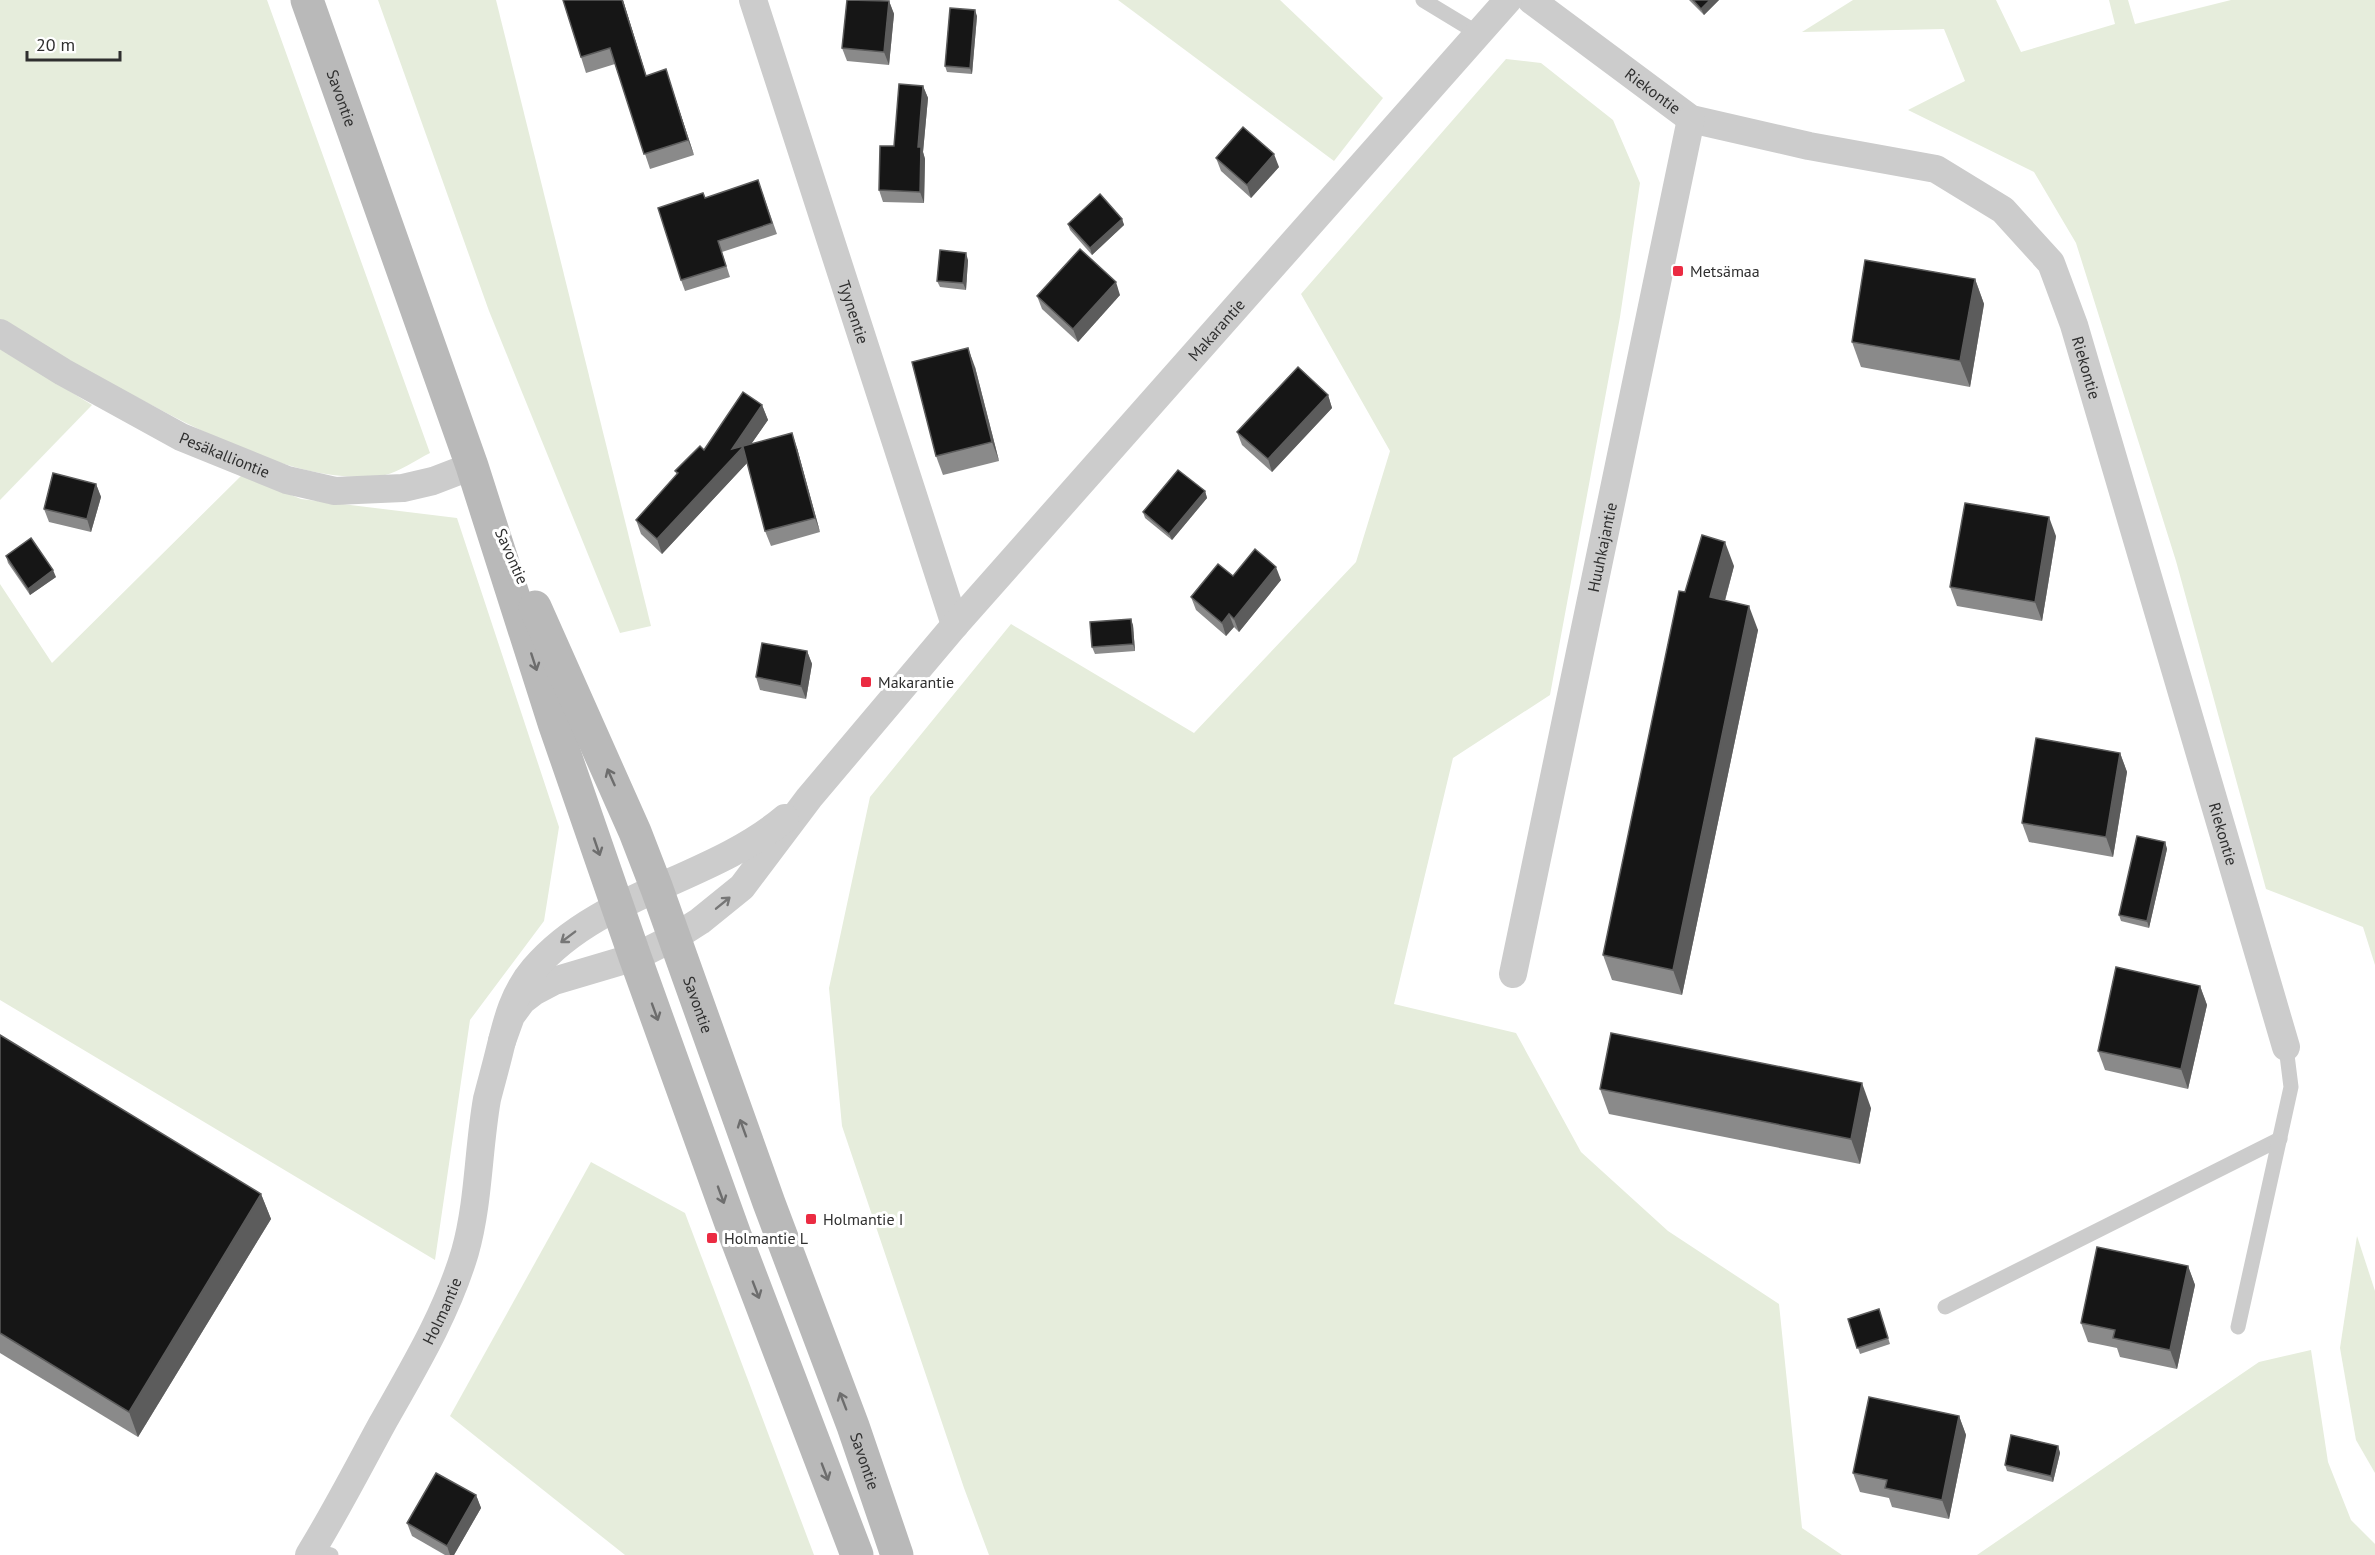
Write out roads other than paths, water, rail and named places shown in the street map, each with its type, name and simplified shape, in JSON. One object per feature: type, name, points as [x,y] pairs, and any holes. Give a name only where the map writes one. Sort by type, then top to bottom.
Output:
[{"type":"main road","name":"Savontie","points":[[307,0],[472,466],[550,712],[635,957],[735,1235],[857,1555]]},
{"type":"main road","name":"Savontie","points":[[472,466],[635,832],[675,937],[765,1192],[853,1426],[897,1555]]},
{"type":"street","name":"Tyynentie","points":[[753,0],[955,625]]},
{"type":"street","name":"Makarantie","points":[[635,957],[675,937],[700,921],[742,887],[809,798],[955,625],[1508,0]]},
{"type":"street","name":"Riekontie","points":[[1531,0],[1690,119],[1809,146],[1936,169],[2003,210],[2051,263],[2074,325],[2286,1047]]},
{"type":"street","name":"Huuhkajantie","points":[[1513,974],[1690,119]]},
{"type":"street","name":"Pesäkalliontie","points":[[0,333],[63,372],[181,437],[287,480],[335,491],[403,488],[433,481],[472,466]]},
{"type":"street","name":"Makarantie","points":[[657,889],[768,832],[809,798]]},
{"type":"street","name":"Holmantie","points":[[317,1553],[452,1291],[465,1252],[474,1213],[487,1099],[510,1010],[532,971],[570,934],[618,907],[657,889]]},
{"type":"street","name":"Holmantie","points":[[502,1041],[511,1016],[535,991],[554,981],[635,957]]},
{"type":"lane","points":[[1422,0],[1479,34]]},
{"type":"lane","points":[[2238,1327],[2291,1087],[2286,1047]]},
{"type":"lane","points":[[1946,1307],[2280,1139]]},
{"type":"place","name":"Metsämaa","points":[[1678,271]]},
{"type":"place","name":"Makarantie","points":[[866,682]]},
{"type":"place","name":"Holmantie I","points":[[811,1219]]},
{"type":"place","name":"Holmantie L","points":[[712,1238]]}]
